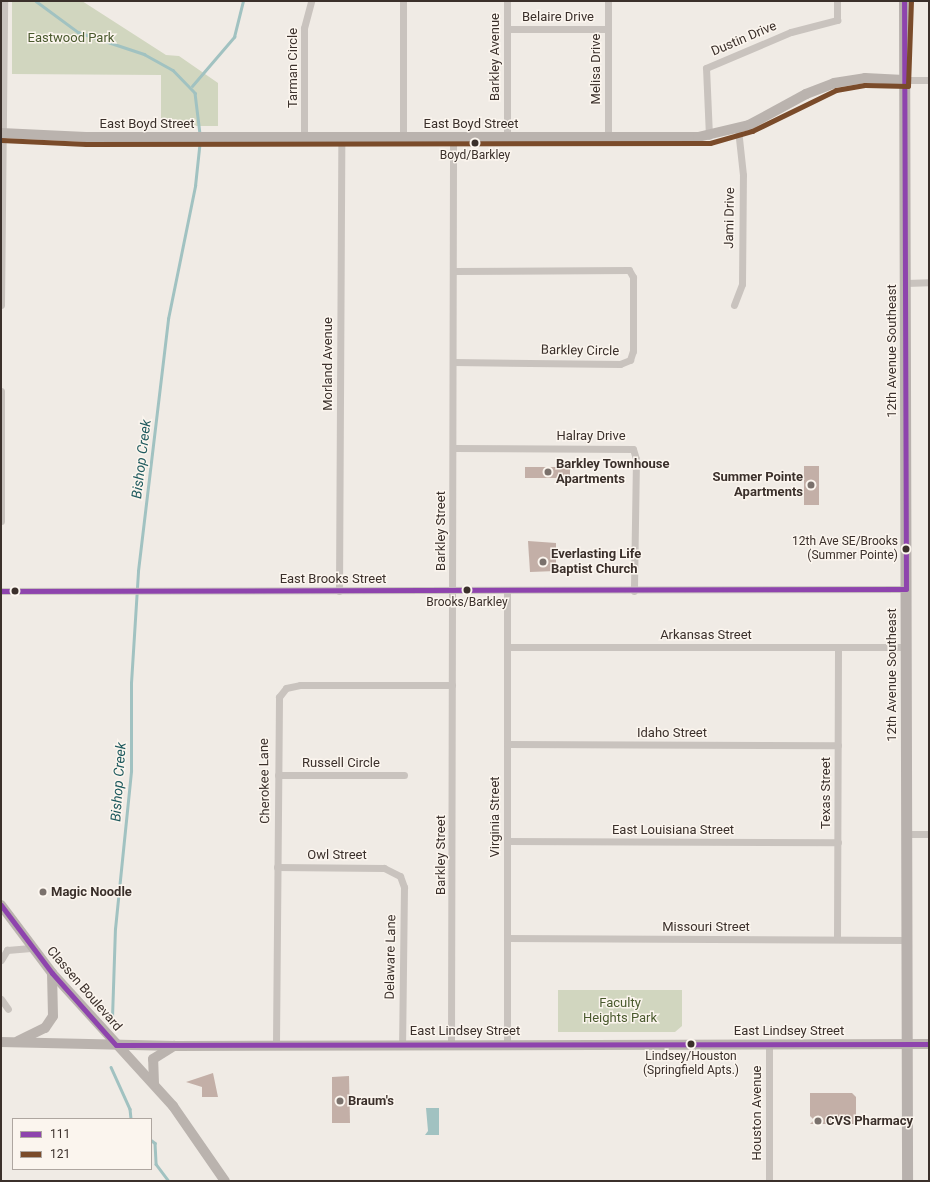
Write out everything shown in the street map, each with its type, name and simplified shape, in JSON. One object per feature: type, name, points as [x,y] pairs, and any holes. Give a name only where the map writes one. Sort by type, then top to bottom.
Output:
[{"type":"main road","name":"12th Avenue Southeast","points":[[904,1],[906,283],[907,1181]]},
{"type":"street","points":[[1,305],[3,1]]},
{"type":"street","name":"Tarman Circle","points":[[304,137],[304,28],[311,1]]},
{"type":"street","points":[[402,1],[403,137]]},
{"type":"street","name":"Barkley Avenue","points":[[507,1],[507,137]]},
{"type":"street","name":"Melisa Drive","points":[[608,1],[608,137]]},
{"type":"street","name":"Dustin Drive","points":[[709,136],[706,68],[791,32],[837,20],[837,1]]},
{"type":"street","name":"Belaire Drive","points":[[507,29],[608,29]]},
{"type":"street","name":"East Boyd Street","points":[[1,133],[187,138],[709,136],[738,129],[834,83],[860,78],[929,80]]},
{"type":"street","name":"Jami Drive","points":[[734,305],[742,284],[743,175],[738,129]]},
{"type":"street","name":"Morland Avenue","points":[[339,592],[341,137]]},
{"type":"street","name":"Barkley Street","points":[[451,1044],[454,448],[453,138]]},
{"type":"street","name":"Barkley Circle","points":[[453,362],[625,364],[633,351],[633,277],[629,270],[454,271]]},
{"type":"street","points":[[906,283],[929,282]]},
{"type":"street","points":[[1,392],[1,521]]},
{"type":"street","name":"Halray Drive","points":[[454,448],[633,449],[636,460],[634,591]]},
{"type":"street","name":"East Brooks Street","points":[[1,591],[339,592],[453,590],[906,590]]},
{"type":"street","name":"Virginia Street","points":[[506,590],[506,1044]]},
{"type":"street","name":"Arkansas Street","points":[[507,646],[906,647]]},
{"type":"street","name":"Texas Street","points":[[837,939],[838,647]]},
{"type":"street","name":"Cherokee Lane","points":[[276,1043],[278,775],[277,705],[286,688],[452,685]]},
{"type":"street","name":"Idaho Street","points":[[507,744],[838,745]]},
{"type":"street","name":"Russell Circle","points":[[278,775],[404,775]]},
{"type":"street","points":[[906,834],[929,834]]},
{"type":"street","name":"East Louisiana Street","points":[[507,841],[838,842]]},
{"type":"street","name":"Owl Street","points":[[277,867],[378,868],[396,872]]},
{"type":"street","name":"Delaware Lane","points":[[396,872],[404,887],[402,1044]]},
{"type":"street","name":"Classen Boulevard","points":[[1,905],[31,948],[116,1045],[154,1084],[225,1181]]},
{"type":"street","name":"Missouri Street","points":[[507,938],[906,940]]},
{"type":"street","points":[[1,960],[7,950],[31,948]]},
{"type":"street","points":[[16,1042],[45,1028],[53,1016],[52,972]]},
{"type":"street","points":[[1,999],[8,1009]]},
{"type":"street","name":"East Lindsey Street","points":[[1,1042],[176,1046],[276,1043],[929,1044]]},
{"type":"street","name":"Houston Avenue","points":[[769,1044],[769,1181]]},
{"type":"street","points":[[154,1084],[153,1059],[176,1046]]},
{"type":"green space","name":"Eastwood Park","points":[[12,1],[82,1],[166,55],[179,56],[218,83],[218,126],[161,126],[161,75],[12,74]]},
{"type":"green space","name":"Faculty Heights Park","points":[[558,990],[682,990],[682,1026],[675,1032],[558,1032]]},
{"type":"water","points":[[426,1108],[439,1108],[439,1135],[425,1135],[428,1131]]},
{"type":"building","name":"Summer Pointe Apartments","points":[[804,466],[819,466],[819,505],[804,505]]},
{"type":"building","name":"Barkley Townhouse Apartments","points":[[525,467],[570,467],[570,478],[525,478]]},
{"type":"building","name":"Everlasting Life Baptist Church","points":[[528,541],[556,543],[556,571],[530,572]]},
{"type":"building","points":[[213,1073],[218,1097],[202,1097],[202,1087],[186,1082]]},
{"type":"building","name":"Braum's","points":[[349,1076],[350,1123],[332,1123],[332,1077]]},
{"type":"building","name":"CVS Pharmacy","points":[[810,1093],[852,1093],[856,1097],[856,1124],[810,1124],[814,1120],[810,1116]]},
{"type":"waterway","name":"Bishop Creek","points":[[36,1],[78,32],[144,54],[173,70],[195,93],[200,134]]},
{"type":"waterway","points":[[192,86],[234,37],[243,1]]},
{"type":"waterway","name":"Bishop Creek","points":[[112,1018],[115,929],[131,771],[131,683],[138,571],[168,319],[195,186],[200,139]]},
{"type":"waterway","name":"Bishop Creek","points":[[111,1067],[130,1109],[131,1118]]},
{"type":"waterway","name":"Bishop Creek","points":[[152,1141],[155,1143],[156,1164],[169,1181]]},
{"type":"transit line","name":"111","points":[[1,591],[906,589],[904,1]]},
{"type":"transit line","name":"121","points":[[1,140],[86,144],[710,143],[752,131],[836,90],[865,85],[908,86],[911,1]]},
{"type":"transit line","name":"111","points":[[1,905],[52,973],[116,1045],[929,1044]]},
{"type":"place","name":"Boyd/Barkley","points":[[475,143]]},
{"type":"place","name":"Barkley Townhouse Apartments","points":[[548,472]]},
{"type":"place","name":"Summer Pointe Apartments","points":[[811,485]]},
{"type":"place","name":"12th Ave SE/Brooks (Summer Pointe)","points":[[906,549]]},
{"type":"place","name":"Everlasting Life Baptist Church","points":[[543,562]]},
{"type":"place","name":"Brooks/Barkley","points":[[467,590]]},
{"type":"place","name":"Magic Noodle","points":[[43,892]]},
{"type":"place","name":"Lindsey/Houston (Springfield Apts.)","points":[[691,1044]]},
{"type":"place","name":"Braum's","points":[[340,1101]]},
{"type":"place","name":"CVS Pharmacy","points":[[818,1121]]}]
